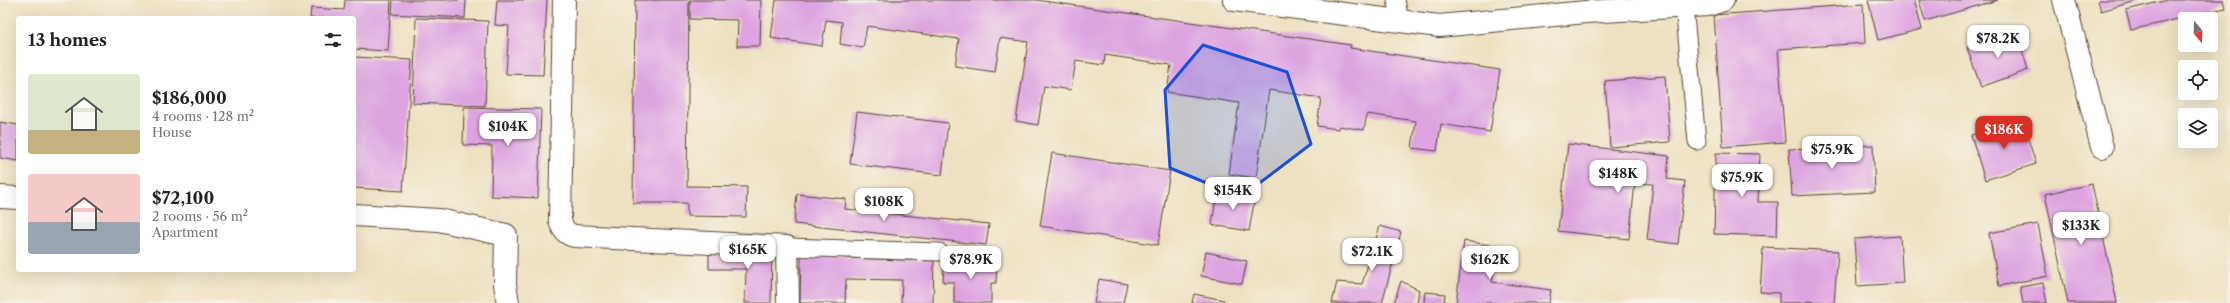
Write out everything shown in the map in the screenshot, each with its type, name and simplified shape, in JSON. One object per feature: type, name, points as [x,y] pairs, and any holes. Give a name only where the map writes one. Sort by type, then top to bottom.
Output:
[{"type":"street","points":[[564,0],[560,221],[568,234],[787,246],[788,303]]},
{"type":"street","points":[[1234,0],[1439,26],[1586,12],[1708,5],[1723,0]]},
{"type":"street","points":[[2064,0],[2102,147]]},
{"type":"street","points":[[0,197],[16,198]]},
{"type":"street","points":[[356,216],[439,220],[506,235],[505,284],[508,303]]},
{"type":"lane","points":[[1396,0],[1400,21]]},
{"type":"lane","points":[[1684,6],[1697,141]]},
{"type":"lane","points":[[787,246],[939,252]]},
{"type":"highlighted area","points":[[1203,45],[1287,72],[1311,144],[1241,197],[1170,168],[1165,90]]},
{"type":"building","points":[[345,0],[391,0],[388,51],[356,49],[356,16],[310,16],[311,8],[344,10]]},
{"type":"building","points":[[393,0],[466,0],[465,18],[392,14]]},
{"type":"building","points":[[497,0],[547,0],[543,75],[506,74],[509,26],[495,25]]},
{"type":"building","points":[[635,0],[689,0],[687,186],[747,187],[746,217],[687,216],[687,203],[633,203]]},
{"type":"building","points":[[690,0],[761,0],[760,46],[737,46],[738,20],[690,19]]},
{"type":"building","points":[[776,0],[1036,0],[1351,45],[1350,48],[1500,70],[1490,132],[1441,124],[1437,151],[1412,148],[1416,121],[1367,114],[1364,130],[1339,126],[1338,129],[1317,126],[1321,98],[1269,90],[1256,178],[1229,174],[1239,103],[1167,92],[1171,65],[1105,55],[1104,65],[1076,61],[1071,90],[1044,86],[1038,125],[1016,121],[1028,42],[1000,38],[995,72],[955,66],[959,39],[867,26],[863,48],[840,44],[842,22],[826,20],[822,46],[771,38]]},
{"type":"building","points":[[1868,0],[1914,0],[1922,29],[1878,40]]},
{"type":"building","points":[[1919,0],[1998,0],[1925,21]]},
{"type":"building","points":[[2098,0],[2140,0],[2101,11]]},
{"type":"building","points":[[2168,0],[2223,0],[2225,8],[2208,12],[2178,12],[2178,19],[2131,30],[2126,10]]},
{"type":"building","points":[[1863,4],[1865,43],[1778,49],[1785,142],[1723,147],[1714,15]]},
{"type":"building","points":[[416,18],[488,21],[485,106],[413,103]]},
{"type":"building","points":[[2016,30],[2028,70],[1981,87],[1967,48]]},
{"type":"building","points":[[356,57],[412,60],[403,191],[356,188]]},
{"type":"building","points":[[1665,76],[1670,142],[1610,147],[1605,81]]},
{"type":"building","points":[[464,107],[541,109],[538,198],[491,196],[492,146],[463,145]]},
{"type":"building","points":[[857,112],[948,123],[942,175],[850,164]]},
{"type":"building","points":[[2022,119],[2036,164],[1985,180],[1971,135]]},
{"type":"building","points":[[0,122],[16,125],[16,161],[0,158]]},
{"type":"building","points":[[1568,144],[1669,156],[1667,179],[1685,181],[1678,244],[1647,240],[1653,184],[1635,183],[1629,239],[1558,231]]},
{"type":"building","points":[[1873,145],[1875,192],[1792,196],[1789,149]]},
{"type":"building","points":[[1052,153],[1170,171],[1158,245],[1040,226]]},
{"type":"building","points":[[1716,153],[1760,154],[1758,202],[1778,202],[1777,236],[1714,234]]},
{"type":"building","points":[[2092,184],[2117,303],[2068,303],[2045,194]]},
{"type":"building","points":[[1217,191],[1255,197],[1249,231],[1212,225]]},
{"type":"building","points":[[797,194],[846,199],[845,209],[989,224],[986,245],[794,224]]},
{"type":"building","points":[[2038,224],[2048,276],[1999,286],[1989,233]]},
{"type":"building","points":[[1380,226],[1401,232],[1382,303],[1332,303],[1337,282],[1362,284]]},
{"type":"building","points":[[1900,236],[1903,283],[1857,286],[1854,239]]},
{"type":"building","points":[[1464,241],[1497,246],[1492,282],[1551,290],[1549,303],[1456,303]]},
{"type":"building","points":[[1763,247],[1838,251],[1834,303],[1807,301],[1807,303],[1779,303],[1779,293],[1760,292]]},
{"type":"building","points":[[709,248],[772,250],[771,303],[745,303],[746,269],[709,269]]},
{"type":"building","points":[[1206,252],[1247,261],[1242,284],[1201,276]]},
{"type":"building","points":[[801,254],[846,255],[846,258],[934,261],[933,303],[901,303],[902,280],[846,279],[845,303],[800,303]]},
{"type":"building","points":[[944,261],[997,262],[996,283],[991,283],[991,303],[954,303],[954,282],[943,282]]},
{"type":"building","points":[[1099,279],[1127,284],[1123,303],[1094,303]]},
{"type":"building","points":[[1401,281],[1419,290],[1417,303],[1394,303]]},
{"type":"building","points":[[2043,283],[2047,303],[2023,303],[2020,287]]},
{"type":"building","points":[[1425,292],[1445,294],[1444,303],[1424,303]]},
{"type":"building","points":[[1194,294],[1224,300],[1223,303],[1192,303]]}]
